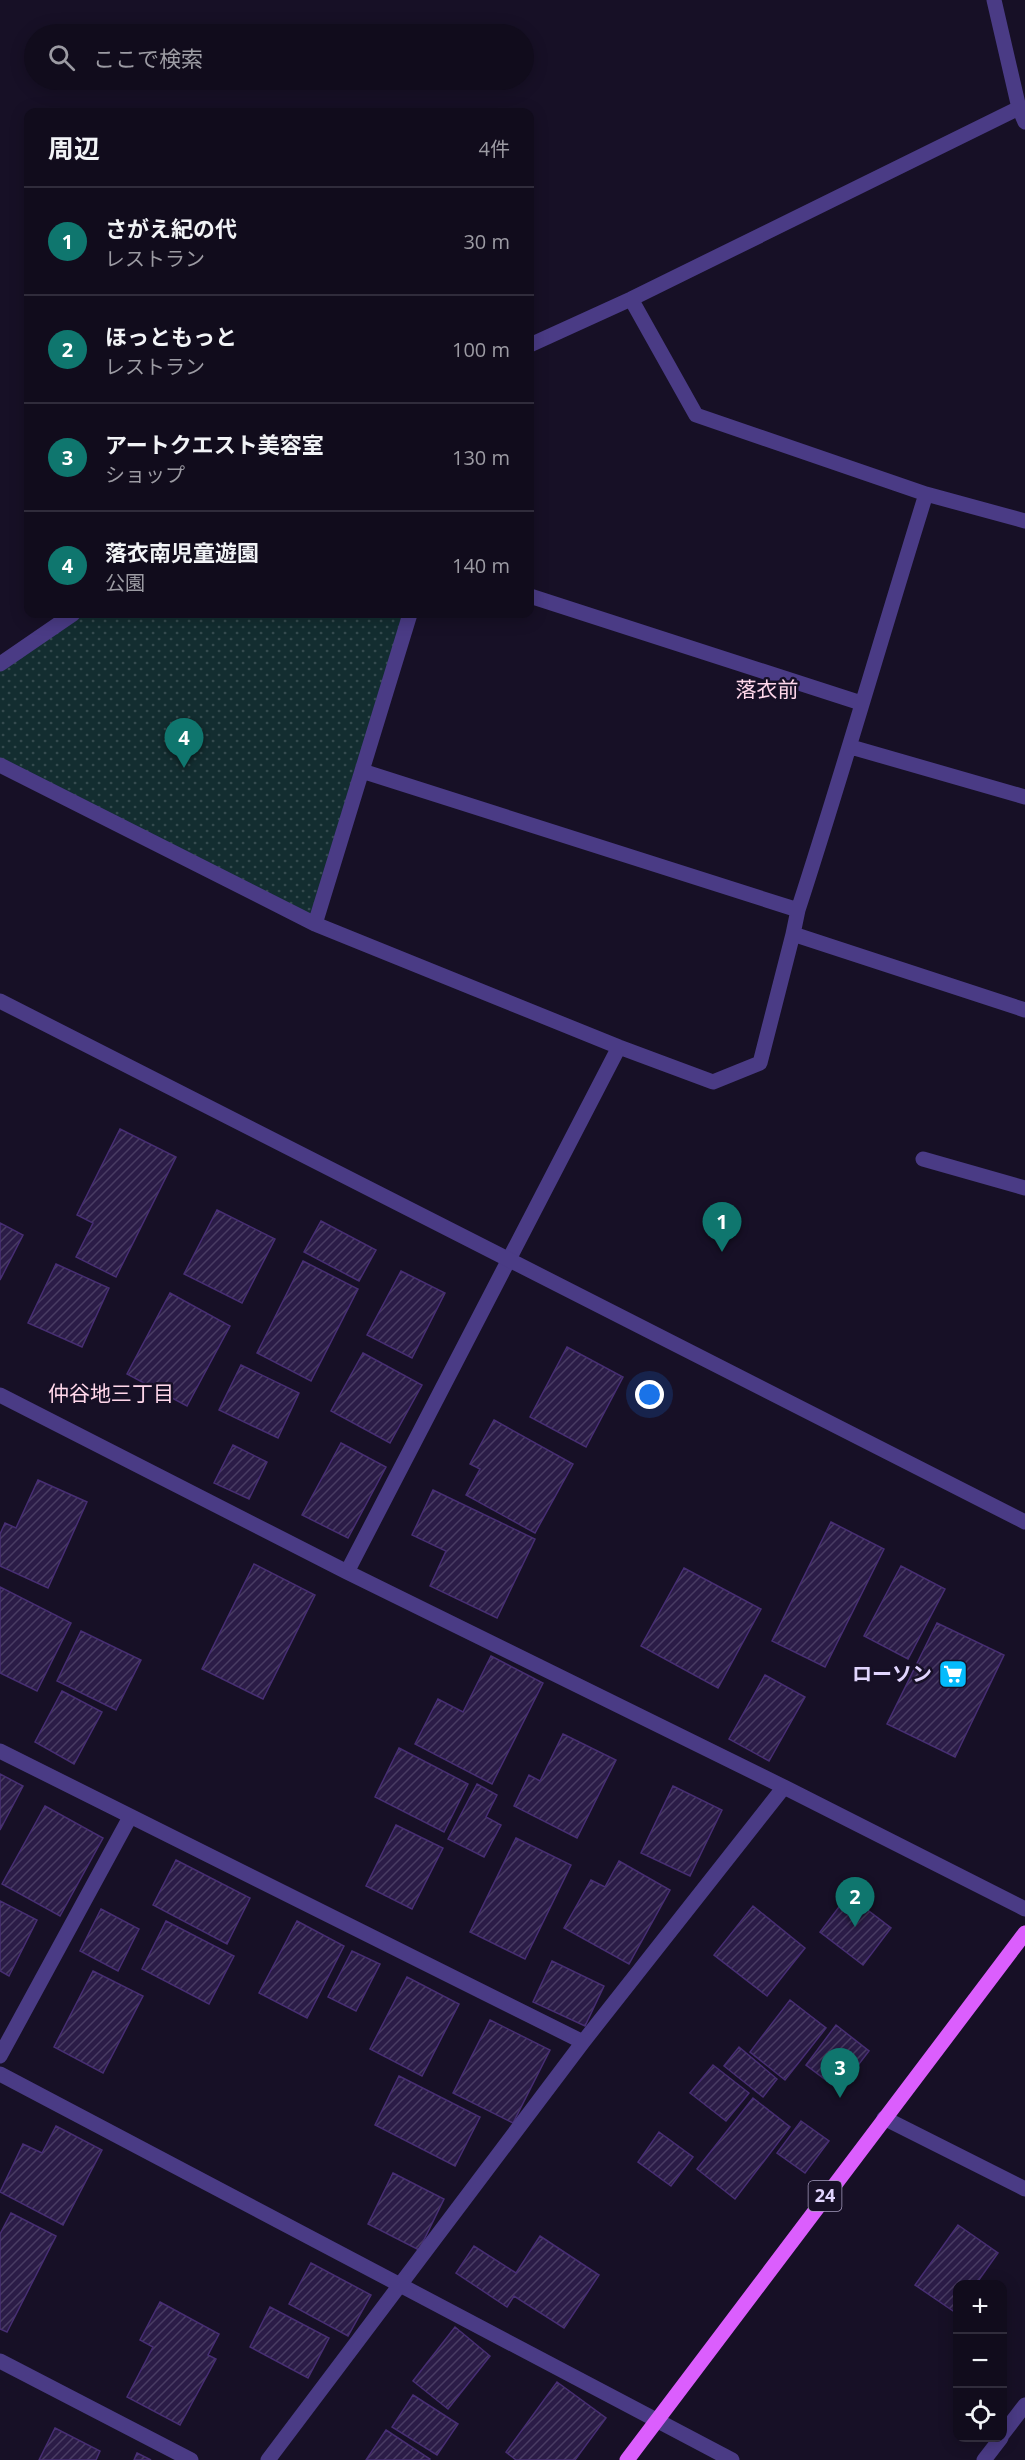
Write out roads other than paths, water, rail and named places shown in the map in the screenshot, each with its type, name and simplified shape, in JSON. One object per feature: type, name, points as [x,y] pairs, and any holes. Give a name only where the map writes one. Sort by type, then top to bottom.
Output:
[{"type":"main road","name":"24","points":[[627,2460],[1025,1933]]},
{"type":"street","points":[[534,343],[1022,115],[994,0]]},
{"type":"street","points":[[631,299],[696,415],[926,494],[1025,521]]},
{"type":"street","points":[[0,765],[315,924],[618,1047],[713,1082],[760,1063],[798,910],[851,747],[861,702],[926,494]]},
{"type":"street","points":[[534,597],[861,702]]},
{"type":"street","points":[[0,664],[67,618]]},
{"type":"street","points":[[315,924],[409,618]]},
{"type":"street","points":[[851,747],[1025,797]]},
{"type":"street","points":[[362,771],[798,910]]},
{"type":"street","points":[[793,934],[1025,1010]]},
{"type":"street","points":[[0,1001],[1025,1522]]},
{"type":"street","points":[[348,1572],[618,1047]]},
{"type":"street","points":[[923,1159],[1025,1188]]},
{"type":"street","points":[[1,1398],[1025,1909]]},
{"type":"street","points":[[0,1751],[583,2042]]},
{"type":"street","points":[[268,2460],[583,2042],[784,1787]]},
{"type":"street","points":[[0,2056],[130,1817]]},
{"type":"street","points":[[0,2074],[732,2460]]},
{"type":"street","points":[[884,2118],[1025,2189]]},
{"type":"street","points":[[0,2361],[191,2460]]},
{"type":"street","points":[[1007,2429],[1025,2406]]},
{"type":"street","points":[[984,2460],[998,2442]]},
{"type":"place","name":"落衣南児童遊園","points":[[184,768]]},
{"type":"place","name":"さがえ紀の代","points":[[722,1252]]},
{"type":"place","name":"ローソン","points":[[953,1674]]},
{"type":"place","name":"ほっともっと","points":[[855,1927]]},
{"type":"place","name":"アートクエスト美容室","points":[[840,2098]]},
{"type":"district","name":"落衣前","points":[[767,690]]},
{"type":"district","name":"仲谷地三丁目","points":[[111,1394]]}]
